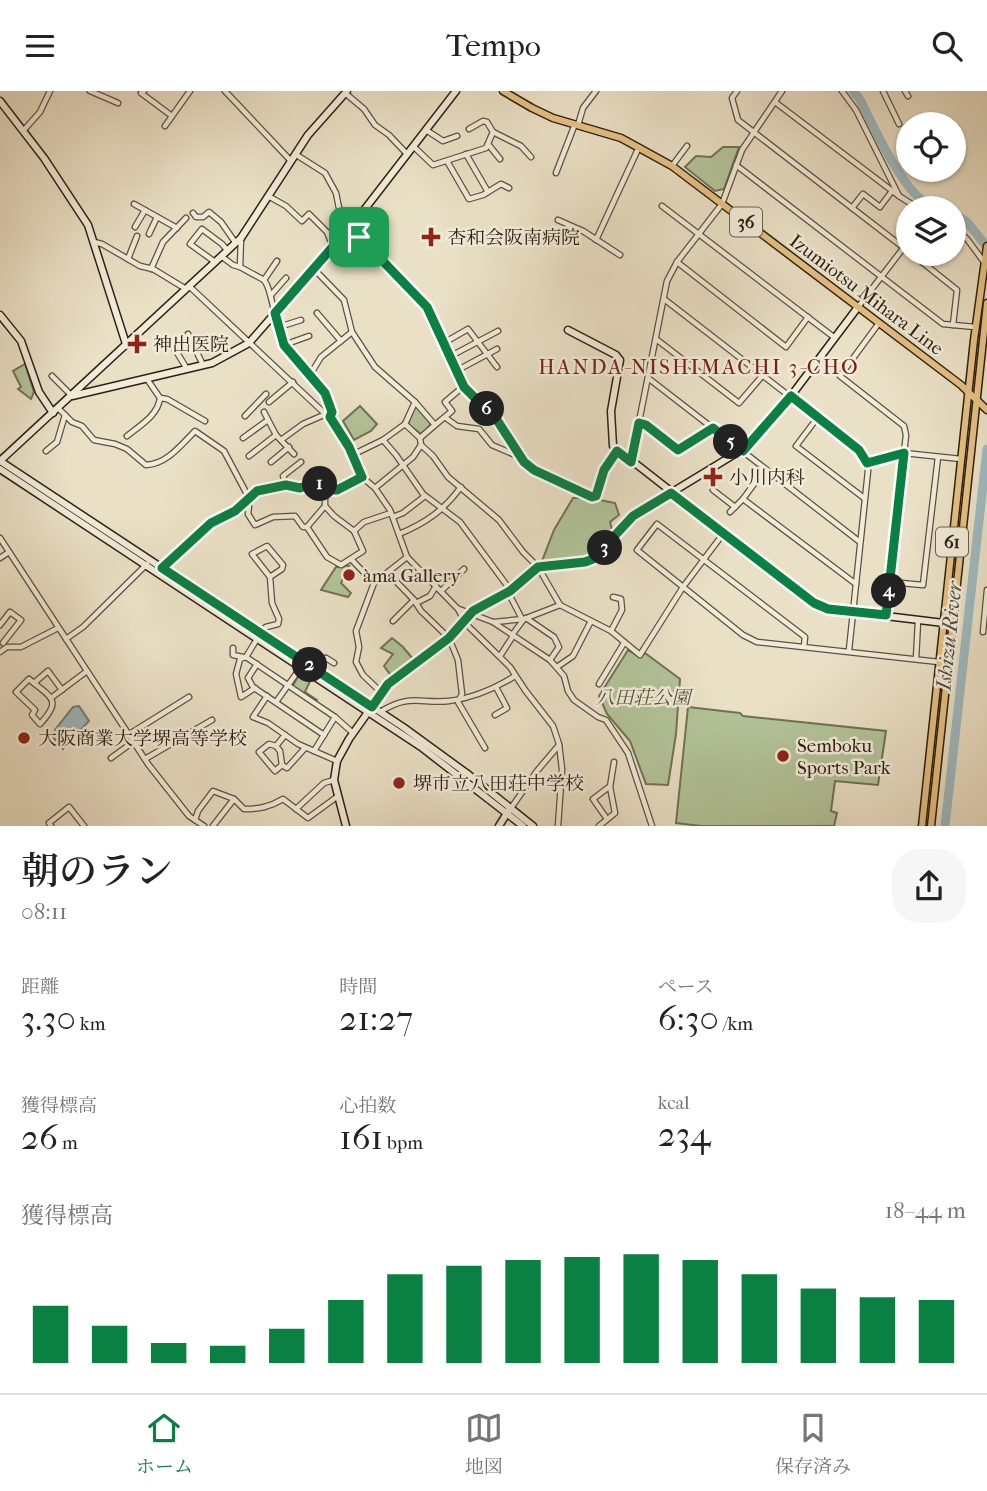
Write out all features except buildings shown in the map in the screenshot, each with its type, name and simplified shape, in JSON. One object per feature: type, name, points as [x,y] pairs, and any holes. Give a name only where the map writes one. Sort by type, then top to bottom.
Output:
[{"type":"main road","name":"Izumiotsu Mihara Line","points":[[503,91],[532,109],[576,125],[612,134],[672,166],[879,323],[981,405]]},
{"type":"main road","name":"61","points":[[922,826],[975,327],[987,246]]},
{"type":"main road","name":"61","points":[[931,826],[952,624],[981,405],[987,303]]},
{"type":"street","points":[[23,131],[40,112],[50,91]]},
{"type":"street","points":[[90,91],[118,103]]},
{"type":"street","points":[[144,91],[141,93],[172,116]]},
{"type":"street","points":[[165,126],[190,91]]},
{"type":"street","points":[[225,91],[293,157],[325,173],[336,193],[339,208],[427,307],[464,387],[497,420],[520,457],[534,470],[592,497],[596,496],[604,470],[617,451]]},
{"type":"street","points":[[72,396],[220,360],[249,343],[352,225],[456,91]]},
{"type":"street","points":[[556,173],[583,108],[596,91]]},
{"type":"street","points":[[737,91],[732,98],[738,120],[896,242]]},
{"type":"street","points":[[631,462],[667,281],[677,262],[722,204],[742,150],[782,91]]},
{"type":"street","points":[[842,91],[856,110],[899,196]]},
{"type":"street","points":[[883,91],[896,118]]},
{"type":"street","points":[[407,154],[375,125],[364,109],[346,92],[307,135],[238,240],[0,461],[258,636],[318,671],[533,826]]},
{"type":"street","points":[[0,101],[44,158],[88,225],[126,344]]},
{"type":"street","points":[[775,102],[899,196]]},
{"type":"street","points":[[469,129],[487,122],[493,132],[521,146],[531,157]]},
{"type":"street","points":[[426,130],[443,141],[457,136]]},
{"type":"street","points":[[413,146],[433,165],[486,148],[493,132]]},
{"type":"street","points":[[488,144],[500,159]]},
{"type":"street","points":[[672,166],[687,146]]},
{"type":"street","points":[[596,240],[639,147]]},
{"type":"street","points":[[466,154],[488,192]]},
{"type":"street","points":[[447,160],[469,199],[501,184],[509,188]]},
{"type":"street","points":[[736,166],[943,324],[975,327]]},
{"type":"street","points":[[852,208],[863,194],[880,207],[892,191]]},
{"type":"street","points":[[268,196],[286,206],[302,221],[309,214],[327,232],[333,247]]},
{"type":"street","points":[[134,204],[177,228]]},
{"type":"street","points":[[662,206],[835,338]]},
{"type":"street","points":[[135,227],[145,210]]},
{"type":"street","points":[[193,213],[196,217],[203,217],[209,212],[238,240],[240,267]]},
{"type":"street","points":[[149,234],[157,217]]},
{"type":"street","points":[[151,269],[163,242],[186,218]]},
{"type":"street","points":[[558,220],[583,230],[620,255]]},
{"type":"street","points":[[215,262],[190,244],[202,229],[227,250]]},
{"type":"street","points":[[128,259],[137,236]]},
{"type":"street","points":[[966,238],[984,260]]},
{"type":"street","points":[[93,242],[102,244],[140,267],[151,269],[187,287],[337,425],[362,477],[375,488],[392,515],[407,557],[458,609],[478,638],[500,656],[553,726],[559,744],[562,769],[558,826]]},
{"type":"street","points":[[221,256],[264,280],[271,295],[284,345],[325,393],[332,412],[328,416],[303,424],[281,440]]},
{"type":"street","points":[[264,280],[277,261]]},
{"type":"street","points":[[677,262],[786,347],[808,317]]},
{"type":"street","points":[[346,826],[334,781],[337,761],[353,733],[395,678],[449,638],[471,613],[509,591],[538,567],[593,559],[633,516],[743,451],[791,396],[881,277],[896,263]]},
{"type":"street","points":[[927,266],[957,290],[953,325]]},
{"type":"street","points":[[313,269],[344,300],[352,332],[376,367],[415,402],[435,425]]},
{"type":"street","points":[[271,295],[286,278]]},
{"type":"street","points":[[664,299],[859,450],[867,463],[849,650]]},
{"type":"street","points":[[317,313],[341,341]]},
{"type":"street","points":[[0,315],[21,341],[39,392],[56,410],[82,426],[94,440],[127,449],[146,465],[157,463],[173,453],[195,431],[224,451],[247,499],[247,513],[255,525],[273,517],[295,516],[303,527],[307,527],[332,561],[345,565],[363,548],[354,531],[325,506]]},
{"type":"street","points":[[279,327],[300,320]]},
{"type":"street","points":[[879,323],[840,376],[904,426],[906,435],[886,615]]},
{"type":"street","points":[[442,344],[468,330],[497,367]]},
{"type":"street","points":[[568,330],[616,355],[620,360],[611,411],[613,446],[723,534],[814,603],[828,609],[952,624]]},
{"type":"street","points":[[449,357],[498,331]]},
{"type":"street","points":[[310,376],[321,357],[352,332]]},
{"type":"street","points":[[188,334],[203,365]]},
{"type":"street","points":[[284,345],[309,336]]},
{"type":"street","points":[[656,339],[739,403],[764,375]]},
{"type":"street","points":[[173,346],[187,369]]},
{"type":"street","points":[[456,371],[497,349]]},
{"type":"street","points":[[52,376],[72,396]]},
{"type":"street","points":[[127,436],[159,407],[160,398],[147,378]]},
{"type":"street","points":[[648,378],[860,542]]},
{"type":"street","points":[[245,415],[264,392],[270,401],[293,382]]},
{"type":"street","points":[[375,488],[413,457],[421,445],[421,438],[452,411],[445,402],[458,391]]},
{"type":"street","points":[[160,398],[167,399],[205,422]]},
{"type":"street","points":[[352,455],[383,440],[405,424],[415,402]]},
{"type":"street","points":[[264,412],[276,435],[294,454]]},
{"type":"street","points":[[46,451],[57,442],[65,415]]},
{"type":"street","points":[[817,417],[796,446],[865,499]]},
{"type":"street","points":[[446,418],[457,426],[479,429],[492,445],[520,457]]},
{"type":"street","points":[[243,438],[268,420]]},
{"type":"street","points":[[639,423],[646,425],[678,450],[713,428]]},
{"type":"street","points":[[405,424],[421,438]]},
{"type":"street","points":[[249,456],[276,435]]},
{"type":"street","points":[[383,440],[425,496],[460,521],[509,591],[524,619],[554,637],[559,647],[550,660]]},
{"type":"street","points":[[421,445],[448,477],[499,520],[538,567],[560,605],[611,631],[640,655],[683,587],[723,534]]},
{"type":"street","points":[[271,462],[289,447]]},
{"type":"street","points":[[867,463],[904,453],[961,459]]},
{"type":"street","points":[[890,582],[923,585],[937,457]]},
{"type":"street","points":[[286,485],[283,476],[301,462]]},
{"type":"street","points":[[0,469],[148,563],[162,568],[301,667],[370,709],[380,712],[448,758],[509,810],[523,826]]},
{"type":"street","points":[[713,490],[732,509],[743,499],[765,469]]},
{"type":"street","points":[[325,490],[337,490],[362,477]]},
{"type":"street","points":[[162,568],[211,523],[235,511],[257,491],[286,485],[300,488],[318,482],[325,490],[325,506],[307,527]]},
{"type":"street","points":[[399,534],[421,525],[443,509],[461,487]]},
{"type":"street","points":[[354,531],[364,522],[403,513],[425,496]]},
{"type":"street","points":[[743,499],[856,585]]},
{"type":"street","points":[[804,646],[805,637],[657,524],[637,550],[751,639],[804,646],[849,650],[939,662]]},
{"type":"street","points":[[0,538],[128,735],[189,816],[204,826]]},
{"type":"street","points":[[255,688],[241,697],[236,674],[240,659],[245,657],[258,636],[266,627],[278,624],[279,619],[272,603],[270,577],[252,554],[267,546],[283,565],[282,569],[270,577]]},
{"type":"street","points":[[0,558],[9,552]]},
{"type":"street","points":[[382,693],[363,675],[356,662],[359,647],[356,631],[374,583],[407,557]]},
{"type":"street","points":[[352,560],[374,583]]},
{"type":"street","points":[[66,639],[83,627],[148,563]]},
{"type":"street","points":[[393,621],[415,602],[430,596],[464,569]]},
{"type":"street","points":[[388,573],[449,638],[458,660],[462,694],[458,702],[485,748]]},
{"type":"street","points":[[987,590],[983,632],[987,629]]},
{"type":"street","points":[[611,631],[622,610],[621,599],[613,597]]},
{"type":"street","points":[[493,622],[524,619],[560,605]]},
{"type":"street","points":[[458,609],[493,622],[550,660],[564,676],[574,700],[606,720],[626,749],[652,826]]},
{"type":"street","points":[[0,625],[10,611],[21,620],[3,643],[0,652]]},
{"type":"street","points":[[500,656],[524,619]]},
{"type":"street","points":[[557,667],[573,656],[591,621]]},
{"type":"street","points":[[916,659],[918,621]]},
{"type":"street","points":[[3,643],[21,647],[58,628]]},
{"type":"street","points":[[599,684],[624,643]]},
{"type":"street","points":[[233,648],[233,655],[245,657],[257,664],[335,717],[353,733]]},
{"type":"street","points":[[318,671],[326,658],[334,663]]},
{"type":"street","points":[[257,664],[248,678],[255,688],[324,735]]},
{"type":"street","points":[[276,702],[301,667]]},
{"type":"street","points":[[34,683],[48,671],[62,690]]},
{"type":"street","points":[[51,698],[87,671]]},
{"type":"street","points":[[380,712],[411,699],[449,701],[484,694],[515,676]]},
{"type":"street","points":[[29,679],[51,698],[53,710],[40,724],[32,715],[35,709],[16,692],[29,679]]},
{"type":"street","points":[[495,715],[507,708],[496,687]]},
{"type":"street","points":[[267,696],[253,717],[268,723],[305,748],[337,761]]},
{"type":"street","points":[[128,735],[189,697]]},
{"type":"street","points":[[314,751],[335,717]]},
{"type":"street","points":[[145,759],[212,720]]},
{"type":"street","points":[[276,747],[285,735]]},
{"type":"street","points":[[111,758],[133,742]]},
{"type":"street","points":[[270,744],[276,747],[280,751],[282,765],[275,771],[259,752],[270,744]]},
{"type":"street","points":[[499,826],[559,744]]},
{"type":"street","points":[[282,765],[287,768],[305,748]]},
{"type":"street","points":[[599,826],[615,813],[610,787],[614,762]]},
{"type":"street","points":[[296,810],[324,783],[334,781]]},
{"type":"street","points":[[607,819],[593,799],[610,787]]},
{"type":"street","points":[[195,820],[198,811],[213,791],[234,799],[244,809],[272,806],[283,799],[308,818],[338,796]]},
{"type":"street","points":[[213,826],[234,799]]},
{"type":"street","points":[[51,826],[48,823],[69,807],[84,826]]},
{"type":"green space","points":[[723,147],[739,147],[724,189],[715,191],[685,167],[696,156],[711,157]]},
{"type":"green space","points":[[25,364],[34,392],[31,399],[18,389],[21,387],[13,371]]},
{"type":"green space","points":[[360,406],[377,424],[371,431],[354,440],[343,421]]},
{"type":"green space","points":[[414,407],[418,407],[431,424],[422,435],[408,424]]},
{"type":"green space","points":[[573,498],[615,503],[619,515],[610,522],[613,533],[590,557],[543,562],[554,530]]},
{"type":"green space","points":[[349,566],[341,583],[351,593],[348,597],[321,590],[336,567]]},
{"type":"green space","points":[[392,638],[413,659],[392,677],[384,666],[393,654],[381,648]]},
{"type":"green space","name":"八田荘公園","points":[[628,650],[641,657],[645,653],[680,679],[676,734],[668,785],[646,784],[630,741],[607,714],[599,696]]},
{"type":"green space","points":[[303,674],[311,679],[305,692],[317,700],[315,703],[292,687],[299,675]]},
{"type":"green space","name":"Semboku Sports Park","points":[[688,707],[740,713],[743,716],[886,731],[878,785],[835,781],[831,811],[837,813],[834,826],[701,826],[676,823]]},
{"type":"water","points":[[79,706],[89,721],[63,749],[51,735],[73,707]]},
{"type":"waterway","points":[[853,91],[897,169],[918,196]]},
{"type":"waterway","points":[[966,221],[987,247]]},
{"type":"waterway","name":"Ishizu River","points":[[945,826],[987,449]]},
{"type":"place","name":"杏和会阪南病院","points":[[431,237]]},
{"type":"place","name":"神出医院","points":[[137,344]]},
{"type":"place","name":"小川内科","points":[[713,477]]},
{"type":"place","name":"àma Gallery","points":[[349,575]]},
{"type":"place","name":"大阪商業大学堺高等学校","points":[[24,738]]},
{"type":"place","name":"Semboku Sports Park","points":[[783,756]]},
{"type":"place","name":"堺市立八田荘中学校","points":[[399,783]]},
{"type":"district","name":"HANDA-NISHIMACHI 3-CHO","points":[[699,367]]},
{"type":"route","points":[[350,227],[359,237],[427,307],[464,387],[497,420],[524,462],[534,470],[592,497],[596,496],[604,470],[617,451],[631,462],[639,423],[646,425],[678,450],[713,428],[743,451],[791,396],[859,450],[867,463],[904,453],[886,615],[828,609],[814,603],[671,493],[633,516],[593,559],[538,567],[510,591],[473,611],[449,638],[388,684],[372,707],[162,568],[211,523],[235,511],[257,491],[286,485],[300,488],[318,482],[325,490],[337,490],[362,477],[349,447],[330,417],[331,406],[325,393],[284,345],[275,313],[350,227]]}]
